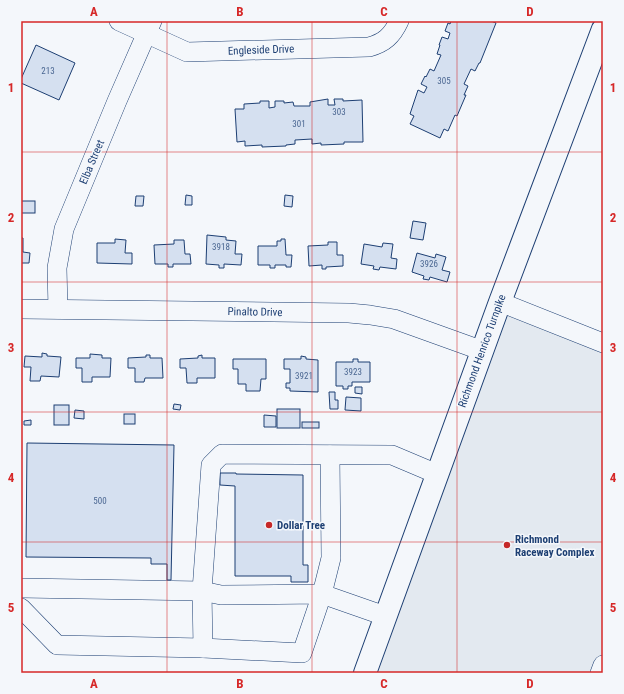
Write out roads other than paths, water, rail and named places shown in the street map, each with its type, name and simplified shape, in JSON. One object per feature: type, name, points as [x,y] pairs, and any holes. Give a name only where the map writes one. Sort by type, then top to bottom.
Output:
[{"type":"main road","name":"Richmond Henrico Turnpike","points":[[365,673],[500,302],[603,29]]},
{"type":"street","name":"Engleside Drive","points":[[119,21],[149,28],[187,52],[369,47],[380,44],[389,38],[399,21]]},
{"type":"street","name":"Elba Street","points":[[58,310],[57,268],[64,229],[149,28]]},
{"type":"street","points":[[500,302],[603,343]]},
{"type":"street","name":"Pinalto Drive","points":[[21,309],[349,313],[394,319],[483,351]]},
{"type":"street","points":[[203,648],[202,591],[211,465],[222,454],[392,455],[437,474]]},
{"type":"street","points":[[21,608],[57,645],[203,648],[302,653],[322,594],[331,558],[330,455]]},
{"type":"street","points":[[21,588],[202,591],[221,595],[322,594],[385,616]]},
{"type":"street","points":[[600,673],[603,665]]},
{"type":"place","name":"Dollar Tree","points":[[269,525]]},
{"type":"place","name":"Richmond Raceway Complex","points":[[507,545]]}]
